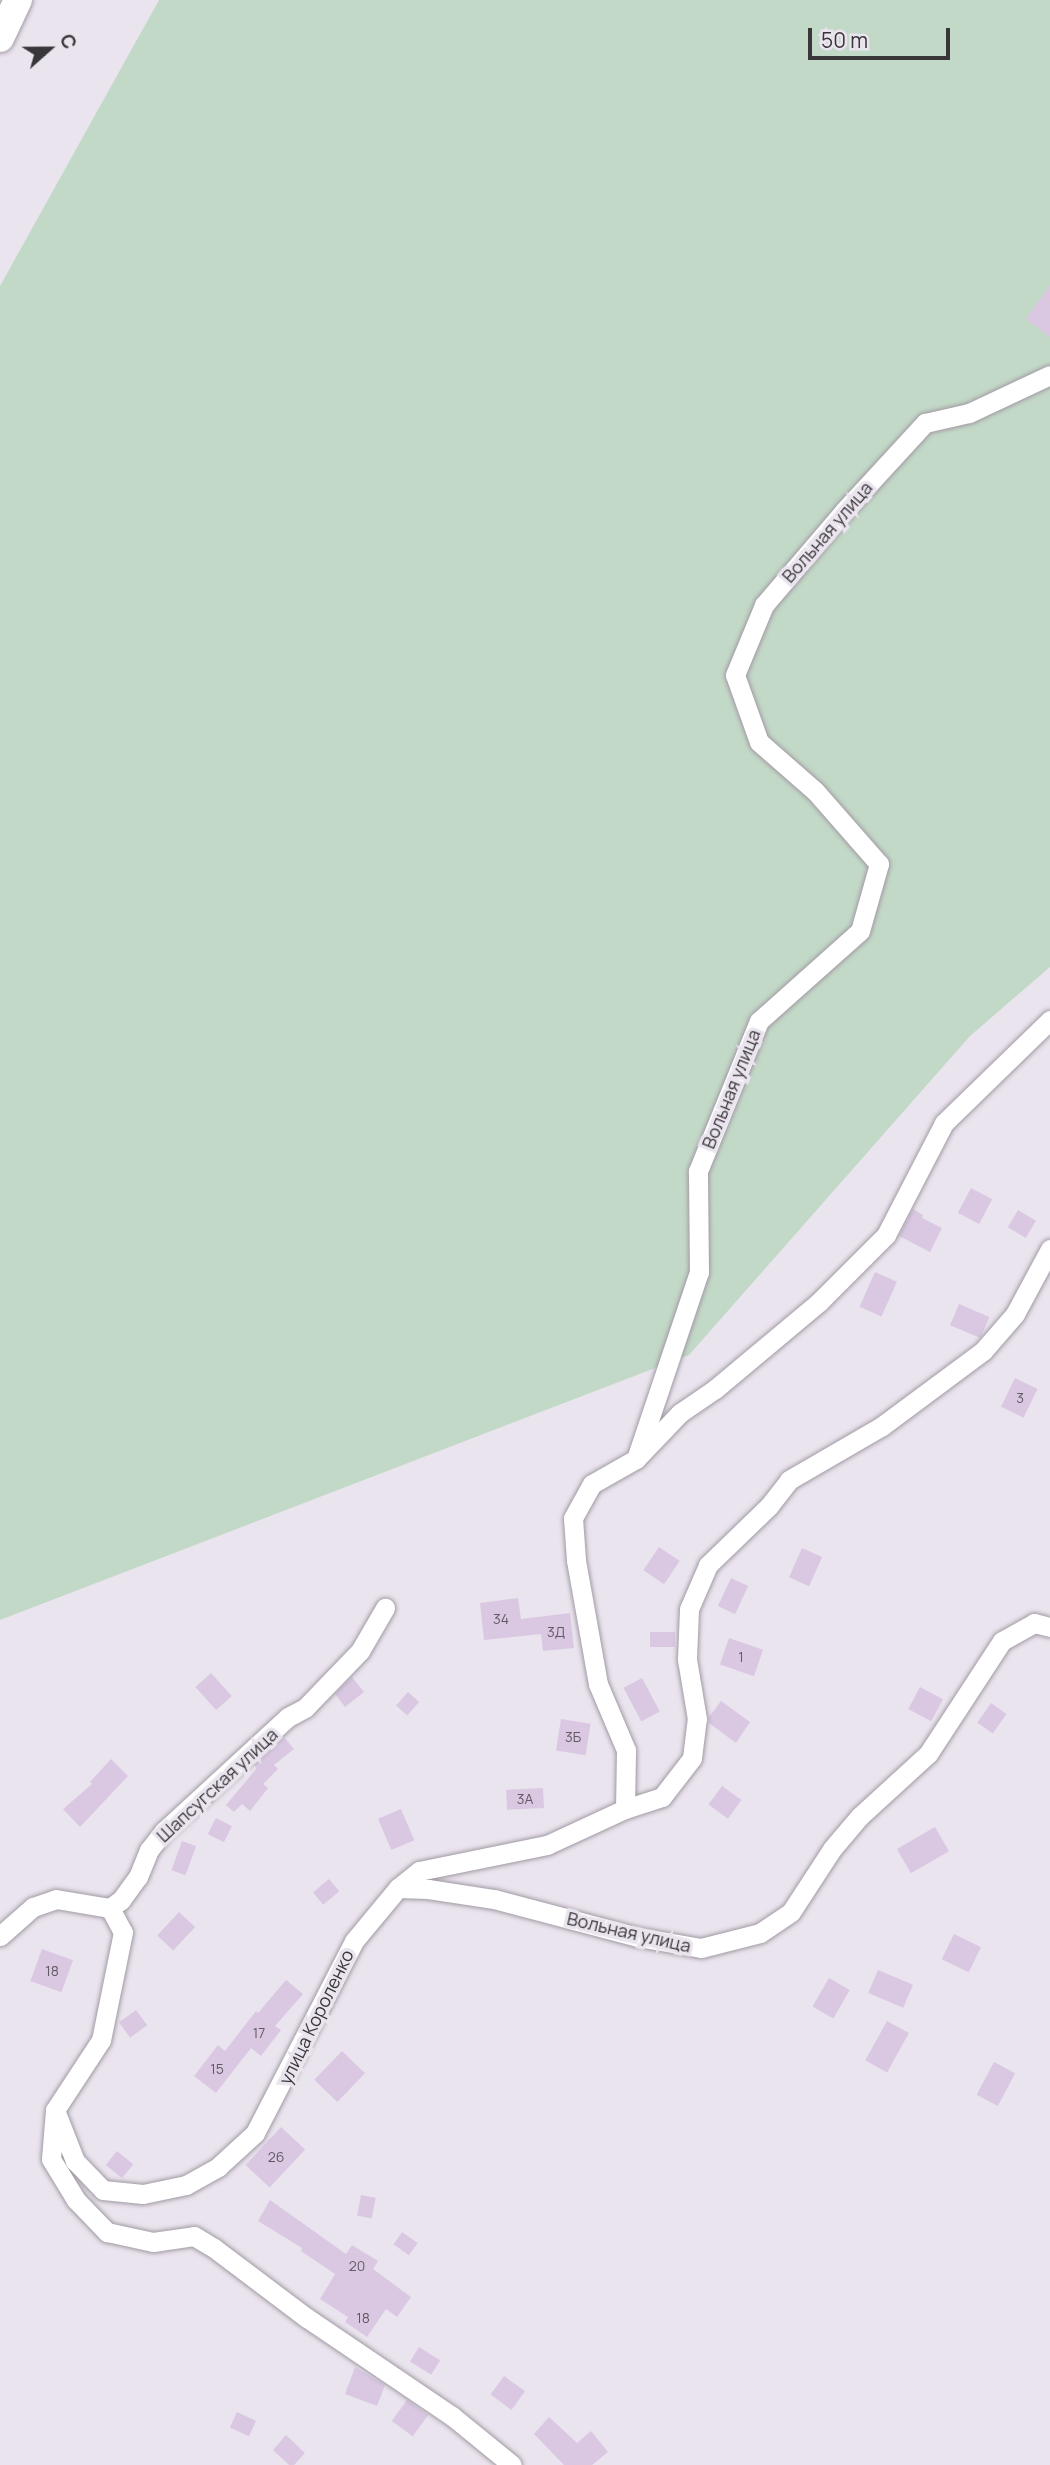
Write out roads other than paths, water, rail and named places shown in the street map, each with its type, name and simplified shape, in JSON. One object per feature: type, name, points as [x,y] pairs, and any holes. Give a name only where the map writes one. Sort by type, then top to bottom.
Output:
[{"type":"highway","points":[[0,38],[18,0]]},
{"type":"street","name":"Вольная улица","points":[[636,1459],[699,1272],[698,1171],[759,1021],[860,931],[879,864],[815,792],[759,742],[735,676],[764,606],[844,511],[925,423],[969,413],[1050,375]]},
{"type":"street","points":[[1050,1020],[944,1123],[886,1235],[820,1302],[715,1389],[680,1413],[636,1459],[592,1484],[573,1518],[576,1560],[598,1684],[626,1749],[628,1778],[625,1809],[662,1797],[692,1758],[697,1719],[687,1659],[690,1609],[708,1565],[769,1506],[789,1480],[882,1426],[983,1351],[1015,1314],[1050,1249]]},
{"type":"street","name":"Шапсугская улица","points":[[110,1908],[121,1900],[138,1877],[149,1850],[164,1832],[288,1717],[305,1708],[360,1651],[384,1608]]},
{"type":"street","name":"Вольная улица","points":[[398,1888],[428,1889],[494,1899],[638,1937],[701,1948],[760,1933],[791,1912],[832,1849],[860,1816],[928,1754],[1002,1641],[1034,1623],[1050,1627]]},
{"type":"street","name":"улица Короленко","points":[[55,2110],[75,2161],[103,2190],[142,2194],[186,2185],[218,2167],[255,2133],[271,2108],[354,1941],[398,1888],[419,1871],[547,1845],[625,1809]]},
{"type":"street","points":[[0,1936],[33,1907],[56,1899],[110,1908],[123,1931],[101,2040],[55,2110],[51,2159],[76,2200],[107,2232],[153,2242],[194,2236],[214,2248],[307,2318],[452,2416],[512,2465]]}]
